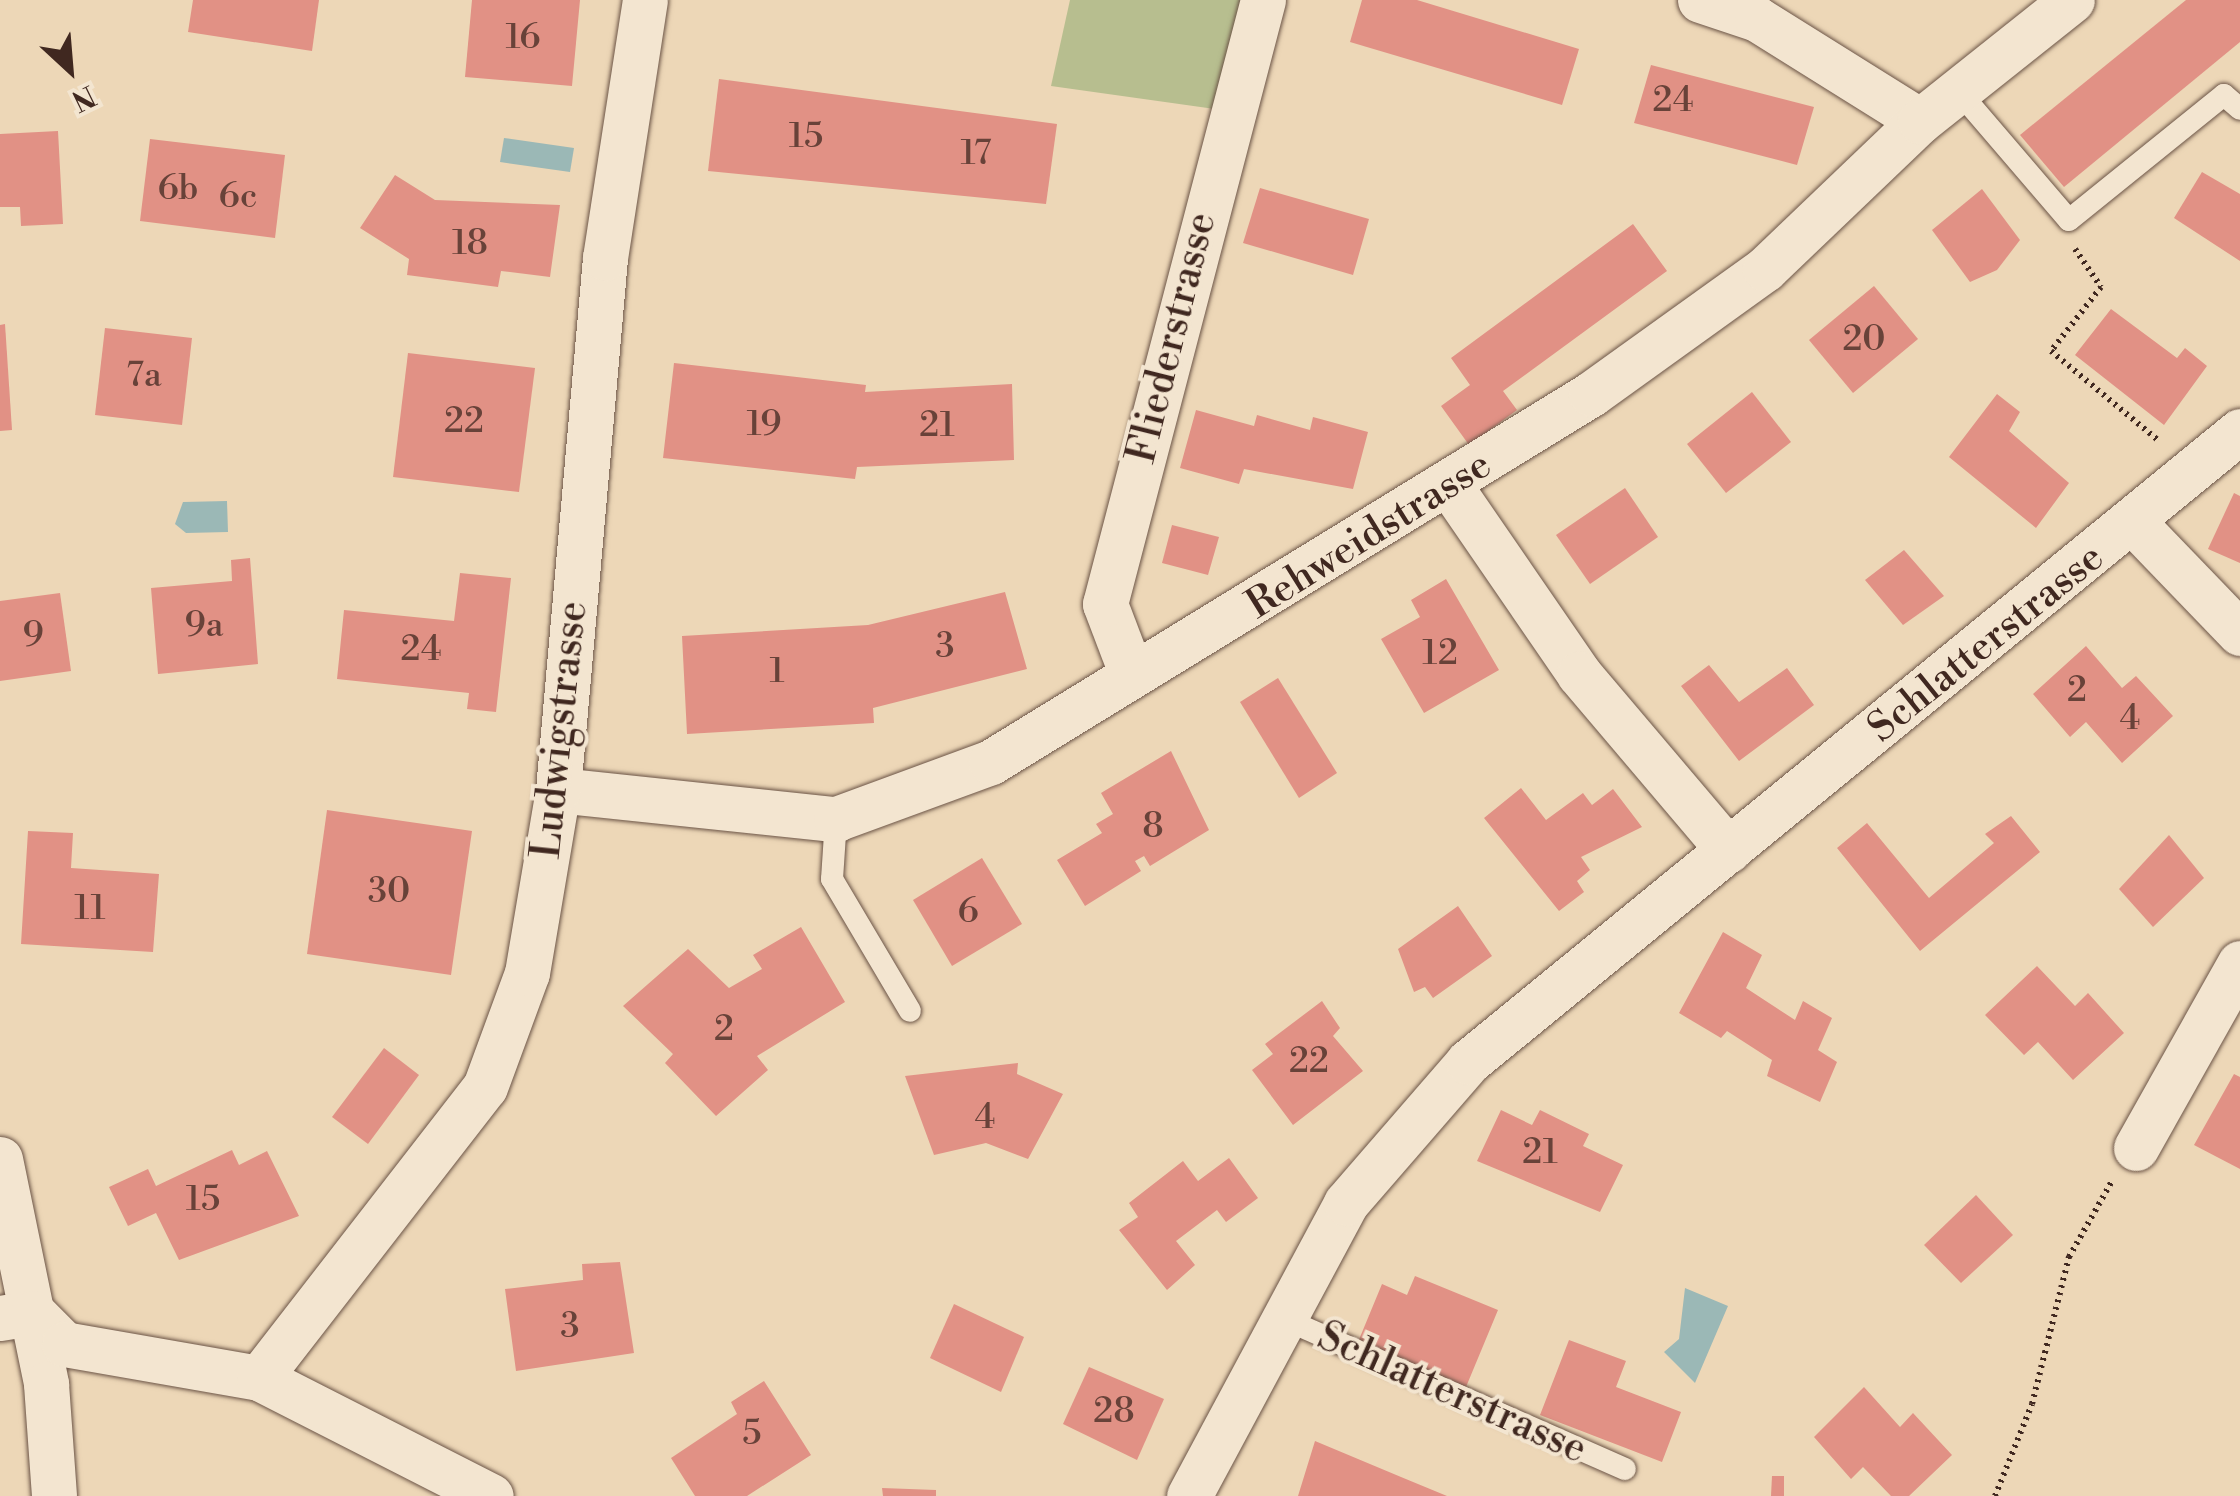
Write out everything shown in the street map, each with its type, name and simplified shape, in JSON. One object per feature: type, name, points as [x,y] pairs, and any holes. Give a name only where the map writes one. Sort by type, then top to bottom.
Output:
[{"type":"street","name":"Ludwigstrasse","points":[[260,1378],[485,1087],[528,973],[558,790],[605,258],[646,0]]},
{"type":"street","name":"Fliederstrasse","points":[[1132,674],[1105,604],[1262,0]]},
{"type":"street","points":[[1700,0],[1756,19],[1920,121]]},
{"type":"street","name":"Rehweidstrasse","points":[[558,790],[836,819],[990,762],[1450,486],[1765,268],[1920,121],[1960,93],[2072,0]]},
{"type":"street","name":"Schlatterstrasse","points":[[1190,1496],[1278,1316],[1346,1203],[1414,1117],[1728,850],[2240,432]]},
{"type":"street","points":[[1450,486],[1579,674],[1728,850]]},
{"type":"street","points":[[2133,522],[2240,633]]},
{"type":"street","points":[[2136,1148],[2240,963]]},
{"type":"street","points":[[0,1158],[16,1315],[54,1496]]},
{"type":"street","points":[[16,1315],[64,1344],[260,1378],[491,1496]]},
{"type":"lane","points":[[1960,93],[2069,220],[2224,95],[2240,109]]},
{"type":"lane","points":[[836,819],[832,879],[910,1011]]},
{"type":"lane","name":"Schlatterstrasse","points":[[1278,1316],[1625,1469]]},
{"type":"path","points":[[2069,220],[2068,239],[2101,287],[2051,351],[2164,445]]},
{"type":"path","points":[[1995,1496],[2032,1404],[2069,1257],[2136,1148]]},
{"type":"green space","points":[[1070,0],[1263,0],[1229,111],[1051,86]]},
{"type":"water","points":[[504,138],[574,148],[570,172],[500,162]]},
{"type":"water","points":[[227,501],[228,532],[186,533],[175,524],[183,502]]},
{"type":"water","points":[[1685,1288],[1728,1306],[1695,1383],[1664,1352],[1679,1339]]},
{"type":"building","points":[[193,0],[319,0],[312,51],[188,32]]},
{"type":"building","points":[[472,0],[580,0],[572,86],[465,77]]},
{"type":"building","points":[[1362,0],[1417,0],[1579,49],[1562,105],[1350,42]]},
{"type":"building","points":[[2186,0],[2240,0],[2240,42],[2064,187],[2020,135]]},
{"type":"building","points":[[1651,65],[1814,107],[1797,165],[1634,123]]},
{"type":"building","points":[[719,79],[1057,124],[1046,204],[708,171]]},
{"type":"building","points":[[58,131],[63,224],[21,226],[20,207],[0,207],[0,134]]},
{"type":"building","points":[[150,139],[285,155],[275,238],[140,221]]},
{"type":"building","points":[[2202,172],[2240,194],[2240,261],[2174,218]]},
{"type":"building","points":[[395,175],[435,200],[560,205],[550,277],[501,271],[498,287],[407,275],[409,259],[360,228]]},
{"type":"building","points":[[1260,188],[1369,219],[1353,275],[1243,243]]},
{"type":"building","points":[[1982,189],[2020,240],[1997,270],[1970,282],[1932,230]]},
{"type":"building","points":[[1633,224],[1667,271],[1503,391],[1517,410],[1469,445],[1441,406],[1470,385],[1451,358]]},
{"type":"building","points":[[1874,286],[1918,339],[1853,393],[1809,340]]},
{"type":"building","points":[[2111,309],[2177,358],[2185,348],[2207,366],[2164,425],[2075,355]]},
{"type":"building","points":[[5,324],[12,430],[0,431],[0,325]]},
{"type":"building","points":[[105,328],[192,338],[182,425],[95,415]]},
{"type":"building","points":[[408,353],[535,368],[519,492],[393,477]]},
{"type":"building","points":[[674,363],[866,385],[865,392],[1012,384],[1014,460],[857,467],[855,479],[663,458]]},
{"type":"building","points":[[1752,392],[1791,442],[1726,493],[1687,444]]},
{"type":"building","points":[[1997,394],[2020,412],[2009,431],[2069,483],[2036,528],[1949,457]]},
{"type":"building","points":[[1196,410],[1254,426],[1257,415],[1310,430],[1313,417],[1368,432],[1353,489],[1244,469],[1239,484],[1180,468]]},
{"type":"building","points":[[1625,488],[1658,537],[1590,584],[1556,535]]},
{"type":"building","points":[[2234,493],[2240,496],[2240,563],[2208,549]]},
{"type":"building","points":[[1172,525],[1219,537],[1208,575],[1162,563]]},
{"type":"building","points":[[1904,550],[1944,596],[1903,625],[1865,580]]},
{"type":"building","points":[[250,558],[258,664],[158,674],[151,588],[232,581],[231,560]]},
{"type":"building","points":[[460,573],[511,578],[496,712],[467,709],[469,693],[337,679],[344,610],[454,621]]},
{"type":"building","points":[[1446,579],[1499,670],[1424,713],[1381,639],[1420,617],[1411,600]]},
{"type":"building","points":[[1005,592],[1027,669],[873,708],[874,723],[687,734],[682,636],[868,625]]},
{"type":"building","points":[[60,593],[71,671],[0,681],[0,601]]},
{"type":"building","points":[[2086,646],[2122,688],[2136,676],[2173,716],[2122,763],[2086,722],[2070,737],[2033,694]]},
{"type":"building","points":[[1709,665],[1739,702],[1787,668],[1814,705],[1739,761],[1681,686]]},
{"type":"building","points":[[1278,678],[1337,773],[1299,798],[1240,702]]},
{"type":"building","points":[[1171,751],[1209,830],[1150,866],[1144,856],[1135,861],[1141,871],[1085,906],[1057,860],[1102,833],[1096,824],[1113,814],[1101,793]]},
{"type":"building","points":[[1521,788],[1546,820],[1583,793],[1592,805],[1613,789],[1642,827],[1581,857],[1590,870],[1577,881],[1584,892],[1559,911],[1484,818]]},
{"type":"building","points":[[327,810],[472,831],[451,975],[307,954]]},
{"type":"building","points":[[2011,816],[2040,852],[1920,951],[1837,848],[1867,823],[1929,898],[1994,843],[1985,834]]},
{"type":"building","points":[[28,831],[73,833],[71,868],[159,874],[153,952],[21,944]]},
{"type":"building","points":[[2169,835],[2204,878],[2153,927],[2119,889]]},
{"type":"building","points":[[982,858],[1022,924],[952,966],[913,900]]},
{"type":"building","points":[[1458,906],[1492,956],[1433,998],[1425,987],[1414,992],[1398,949]]},
{"type":"building","points":[[801,927],[845,1002],[757,1056],[768,1070],[716,1116],[665,1063],[673,1054],[623,1006],[688,949],[729,988],[762,969],[753,955]]},
{"type":"building","points":[[1723,932],[1762,955],[1746,988],[1795,1020],[1803,1001],[1832,1018],[1818,1050],[1837,1062],[1820,1102],[1767,1076],[1772,1060],[1727,1031],[1721,1038],[1679,1013]]},
{"type":"building","points":[[2037,966],[2075,1006],[2088,993],[2124,1033],[2073,1080],[2038,1042],[2024,1055],[1985,1015]]},
{"type":"building","points":[[1322,1001],[1340,1028],[1333,1036],[1363,1071],[1293,1125],[1252,1070],[1273,1054],[1265,1044]]},
{"type":"building","points":[[384,1048],[419,1075],[368,1144],[332,1117]]},
{"type":"building","points":[[1018,1063],[1017,1074],[1063,1094],[1028,1159],[986,1143],[934,1155],[905,1076]]},
{"type":"building","points":[[2234,1074],[2240,1077],[2240,1169],[2194,1145]]},
{"type":"building","points":[[1501,1110],[1532,1125],[1540,1110],[1589,1134],[1583,1146],[1623,1165],[1600,1212],[1477,1161]]},
{"type":"building","points":[[232,1150],[239,1165],[267,1151],[299,1216],[179,1260],[156,1213],[128,1226],[109,1187],[148,1169],[156,1186]]},
{"type":"building","points":[[1229,1158],[1258,1198],[1226,1222],[1217,1210],[1176,1241],[1195,1265],[1167,1290],[1119,1230],[1138,1217],[1129,1203],[1183,1161],[1198,1181]]},
{"type":"building","points":[[1976,1195],[2013,1235],[1961,1283],[1924,1245]]},
{"type":"building","points":[[620,1262],[634,1353],[516,1371],[505,1289],[583,1280],[582,1264]]},
{"type":"building","points":[[1415,1276],[1498,1310],[1466,1387],[1358,1342],[1382,1284],[1407,1295]]},
{"type":"building","points":[[954,1304],[1024,1337],[1001,1392],[930,1358]]},
{"type":"building","points":[[1569,1340],[1626,1361],[1616,1387],[1681,1412],[1662,1462],[1540,1415]]},
{"type":"building","points":[[1089,1367],[1164,1399],[1137,1460],[1063,1424]]},
{"type":"building","points":[[764,1381],[811,1455],[747,1496],[695,1496],[671,1458],[737,1414],[731,1402]]},
{"type":"building","points":[[1864,1387],[1900,1427],[1913,1413],[1952,1455],[1909,1496],[1891,1496],[1863,1467],[1851,1479],[1814,1437]]},
{"type":"building","points":[[1315,1441],[1401,1477],[1447,1496],[1298,1496]]},
{"type":"building","points":[[1772,1476],[1784,1476],[1784,1496],[1771,1496]]},
{"type":"building","points":[[882,1488],[936,1490],[936,1496],[883,1496]]}]
